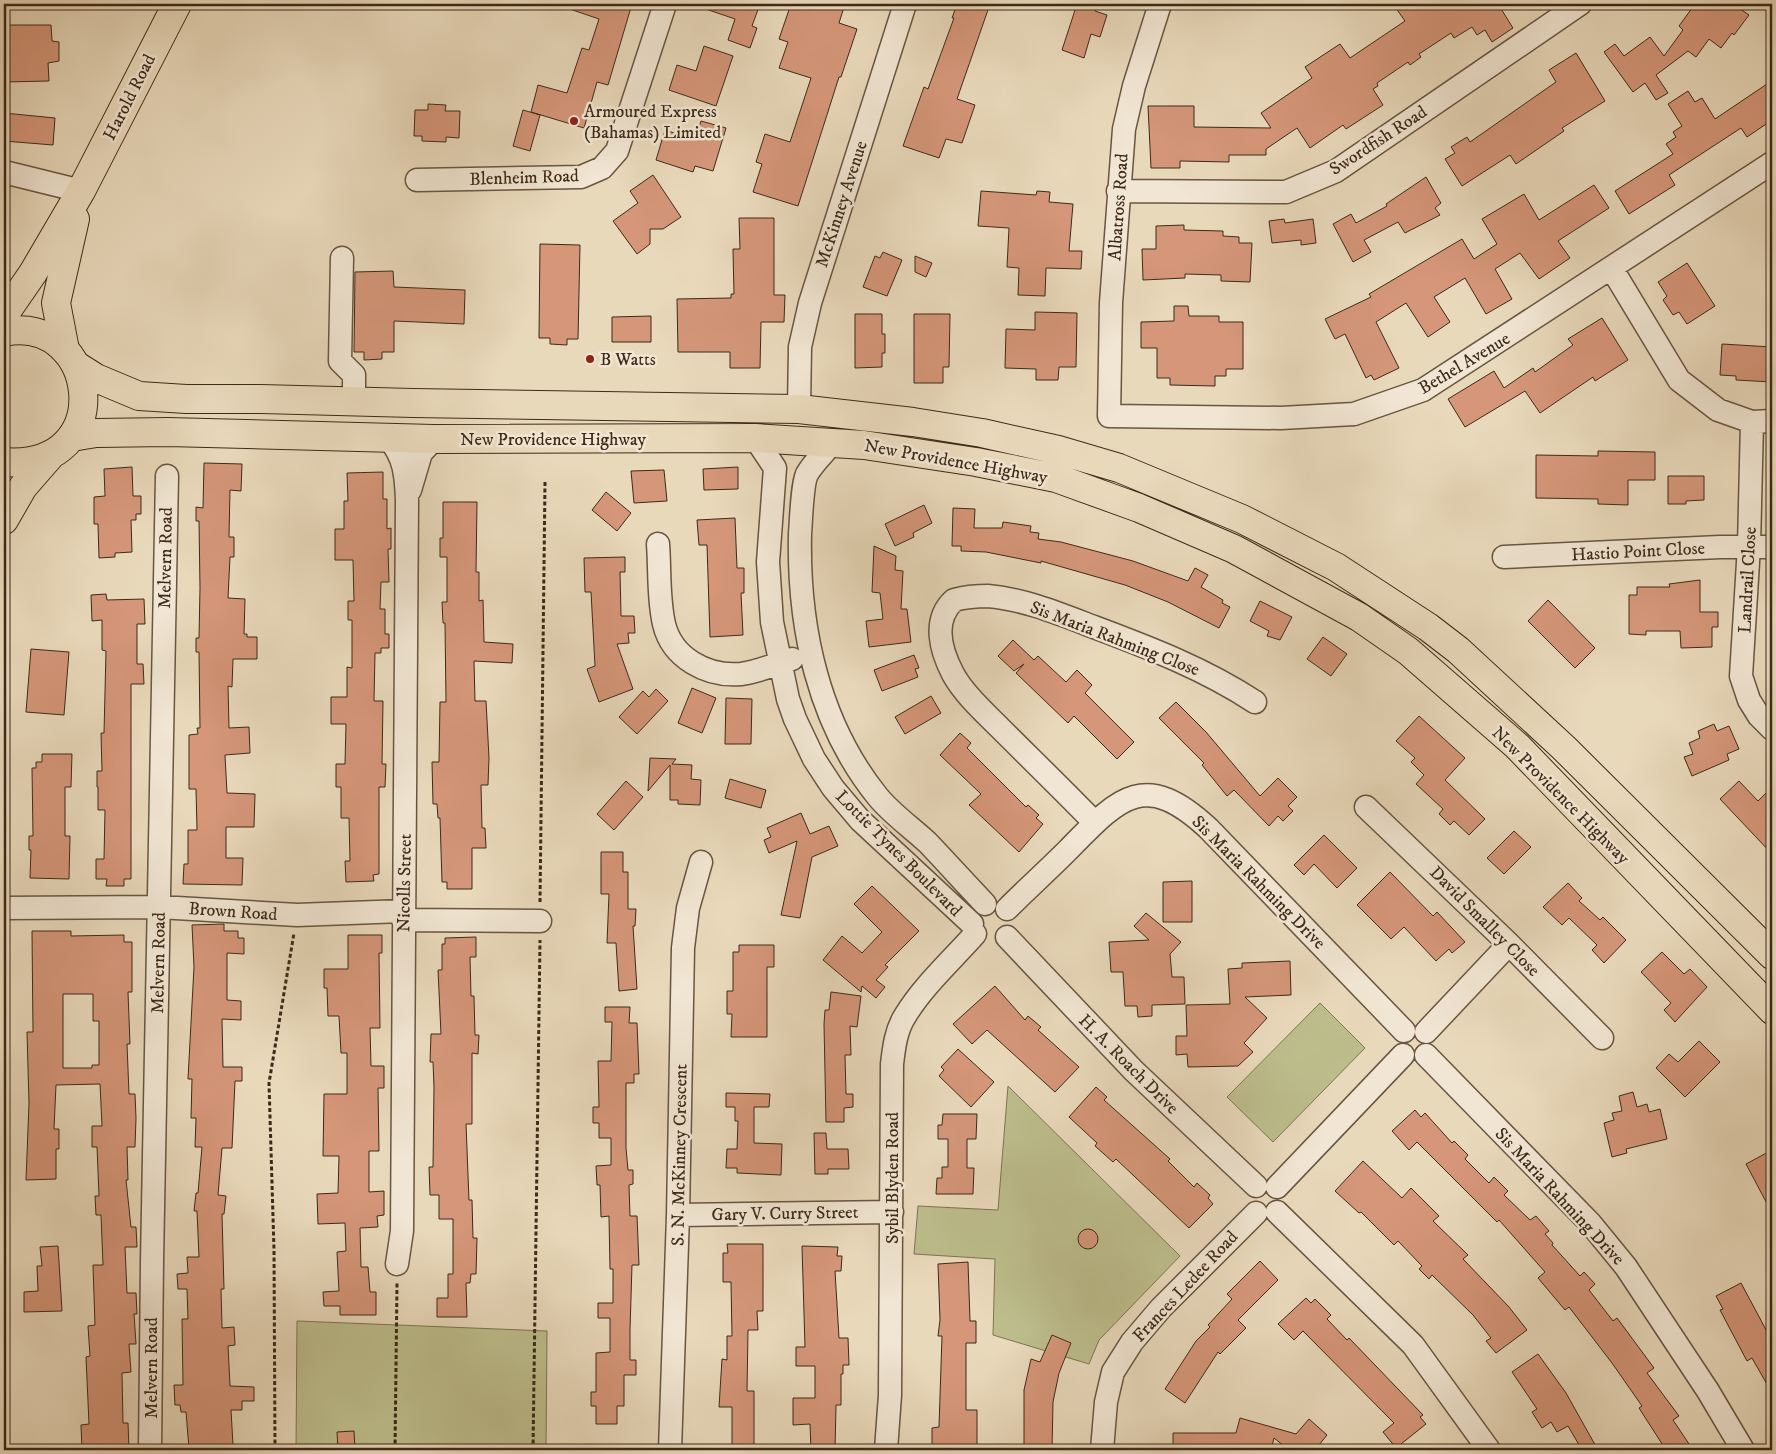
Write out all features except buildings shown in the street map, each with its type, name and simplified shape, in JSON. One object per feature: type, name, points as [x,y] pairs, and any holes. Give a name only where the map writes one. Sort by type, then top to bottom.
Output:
[{"type":"main road","name":"Harold Road","points":[[4,315],[33,273],[81,191],[177,4]]},
{"type":"main road","name":"Harold Road","points":[[72,437],[79,424],[83,406],[83,386],[71,358],[56,303],[81,191]]},
{"type":"main road","name":"New Providence Highway","points":[[4,332],[13,330],[33,332],[49,338],[96,378],[139,396],[186,399],[800,409],[941,426],[1016,440],[1088,458],[1150,479],[1242,519],[1336,567],[1398,605],[1458,650],[1564,748],[1772,955]]},
{"type":"main road","name":"New Providence Highway","points":[[72,437],[96,433],[168,432],[434,439],[755,438],[833,442],[976,462],[1056,478],[1074,484],[1139,508],[1234,549],[1359,618],[1429,669],[1517,746],[1772,1010]]},
{"type":"main road","points":[[4,520],[23,487],[50,456],[72,437]]},
{"type":"main road","points":[[4,462],[22,463],[50,456]]},
{"type":"street","name":"Blenheim Road","points":[[417,180],[581,177],[602,168],[616,151],[665,4]]},
{"type":"street","name":"McKinney Avenue","points":[[800,409],[800,347],[810,304],[905,4]]},
{"type":"street","name":"Albatross Road","points":[[1109,416],[1111,303],[1124,129],[1134,86],[1160,4]]},
{"type":"street","name":"Swordfish Road","points":[[1118,191],[1286,192],[1336,171],[1580,4]]},
{"type":"street","name":"Bethel Avenue","points":[[1109,416],[1281,418],[1354,414],[1423,390],[1612,269],[1772,163]]},
{"type":"street","points":[[4,172],[81,191]]},
{"type":"street","points":[[342,258],[340,361],[354,375],[354,402]]},
{"type":"street","points":[[1612,269],[1679,380],[1718,410],[1762,422]]},
{"type":"street","name":"Landrail Close","points":[[1762,422],[1749,546],[1741,676],[1749,700],[1759,716],[1772,729]]},
{"type":"street","points":[[388,438],[402,457],[406,474],[407,500]]},
{"type":"street","name":"Lottie Tynes Boulevard","points":[[755,438],[774,468],[768,562],[772,622],[779,663],[788,699],[796,719],[814,759],[833,788],[860,820],[974,929]]},
{"type":"street","points":[[407,500],[421,454],[434,439]]},
{"type":"street","name":"Lottie Tynes Boulevard","points":[[833,442],[807,475],[801,522],[802,606],[810,653],[834,724],[854,761],[879,797],[928,843],[985,904]]},
{"type":"street","name":"Melvern Road","points":[[150,1450],[167,476]]},
{"type":"street","name":"Nicolls Street","points":[[397,1264],[402,1231],[407,500]]},
{"type":"street","points":[[658,544],[664,623],[668,636],[678,652],[691,662],[722,672],[750,672],[810,653]]},
{"type":"street","name":"Hastio Point Close","points":[[1504,557],[1749,546],[1772,547]]},
{"type":"street","name":"Sis Maria Rahming Close","points":[[1095,823],[979,706],[954,675],[946,658],[940,630],[942,616],[954,600],[989,596],[1038,607],[1065,616],[1197,668],[1222,680],[1255,702]]},
{"type":"street","name":"Sis Maria Rahming Drive","points":[[1007,909],[1119,802],[1132,797],[1147,795],[1182,806],[1208,828],[1415,1031]]},
{"type":"street","name":"David Smalley Close","points":[[1366,807],[1509,944],[1602,1038]]},
{"type":"street","name":"S. N. McKinney Crescent","points":[[670,1450],[678,1215],[683,948],[688,908],[701,862]]},
{"type":"street","points":[[996,903],[1007,909],[1012,923],[1007,937],[996,943],[979,939],[974,929],[973,916],[985,904],[996,903]]},
{"type":"street","name":"Brown Road","points":[[4,908],[159,907],[297,915],[403,916],[540,921]]},
{"type":"street","name":"Sybil Blyden Road","points":[[886,1450],[890,1395],[892,1064],[895,1040],[904,1016],[974,929]]},
{"type":"street","name":"H. A. Roach Drive","points":[[1007,937],[1134,1072],[1267,1187]]},
{"type":"street","points":[[1415,1031],[1431,1043],[1426,1054],[1412,1060],[1403,1055],[1399,1049],[1399,1041],[1415,1031],[1509,944]]},
{"type":"street","name":"Sis Maria Rahming Drive","points":[[1426,1054],[1590,1223],[1626,1267],[1708,1391],[1743,1450]]},
{"type":"street","points":[[1403,1055],[1267,1187],[1282,1197],[1266,1212],[1414,1345],[1488,1450]]},
{"type":"street","name":"Gary V. Curry Street","points":[[678,1215],[892,1212]]},
{"type":"street","name":"Frances Ledee Road","points":[[1102,1450],[1106,1402],[1113,1372],[1132,1342],[1161,1308],[1266,1212]]},
{"type":"path","points":[[533,1450],[545,482]]},
{"type":"path","points":[[275,1450],[274,1250],[269,1083],[297,915]]},
{"type":"path","points":[[395,1450],[397,1264]]},
{"type":"green space","points":[[1320,1003],[1365,1048],[1273,1142],[1227,1097]]},
{"type":"green space","points":[[1008,1086],[1180,1256],[1099,1340],[1089,1364],[993,1335],[995,1259],[914,1254],[918,1206],[998,1210]]},
{"type":"green space","points":[[297,1321],[547,1331],[546,1450],[296,1450]]},
{"type":"place","name":"Armoured Express (Bahamas) Limited","points":[[574,121]]},
{"type":"place","name":"B Watts","points":[[590,359]]}]
